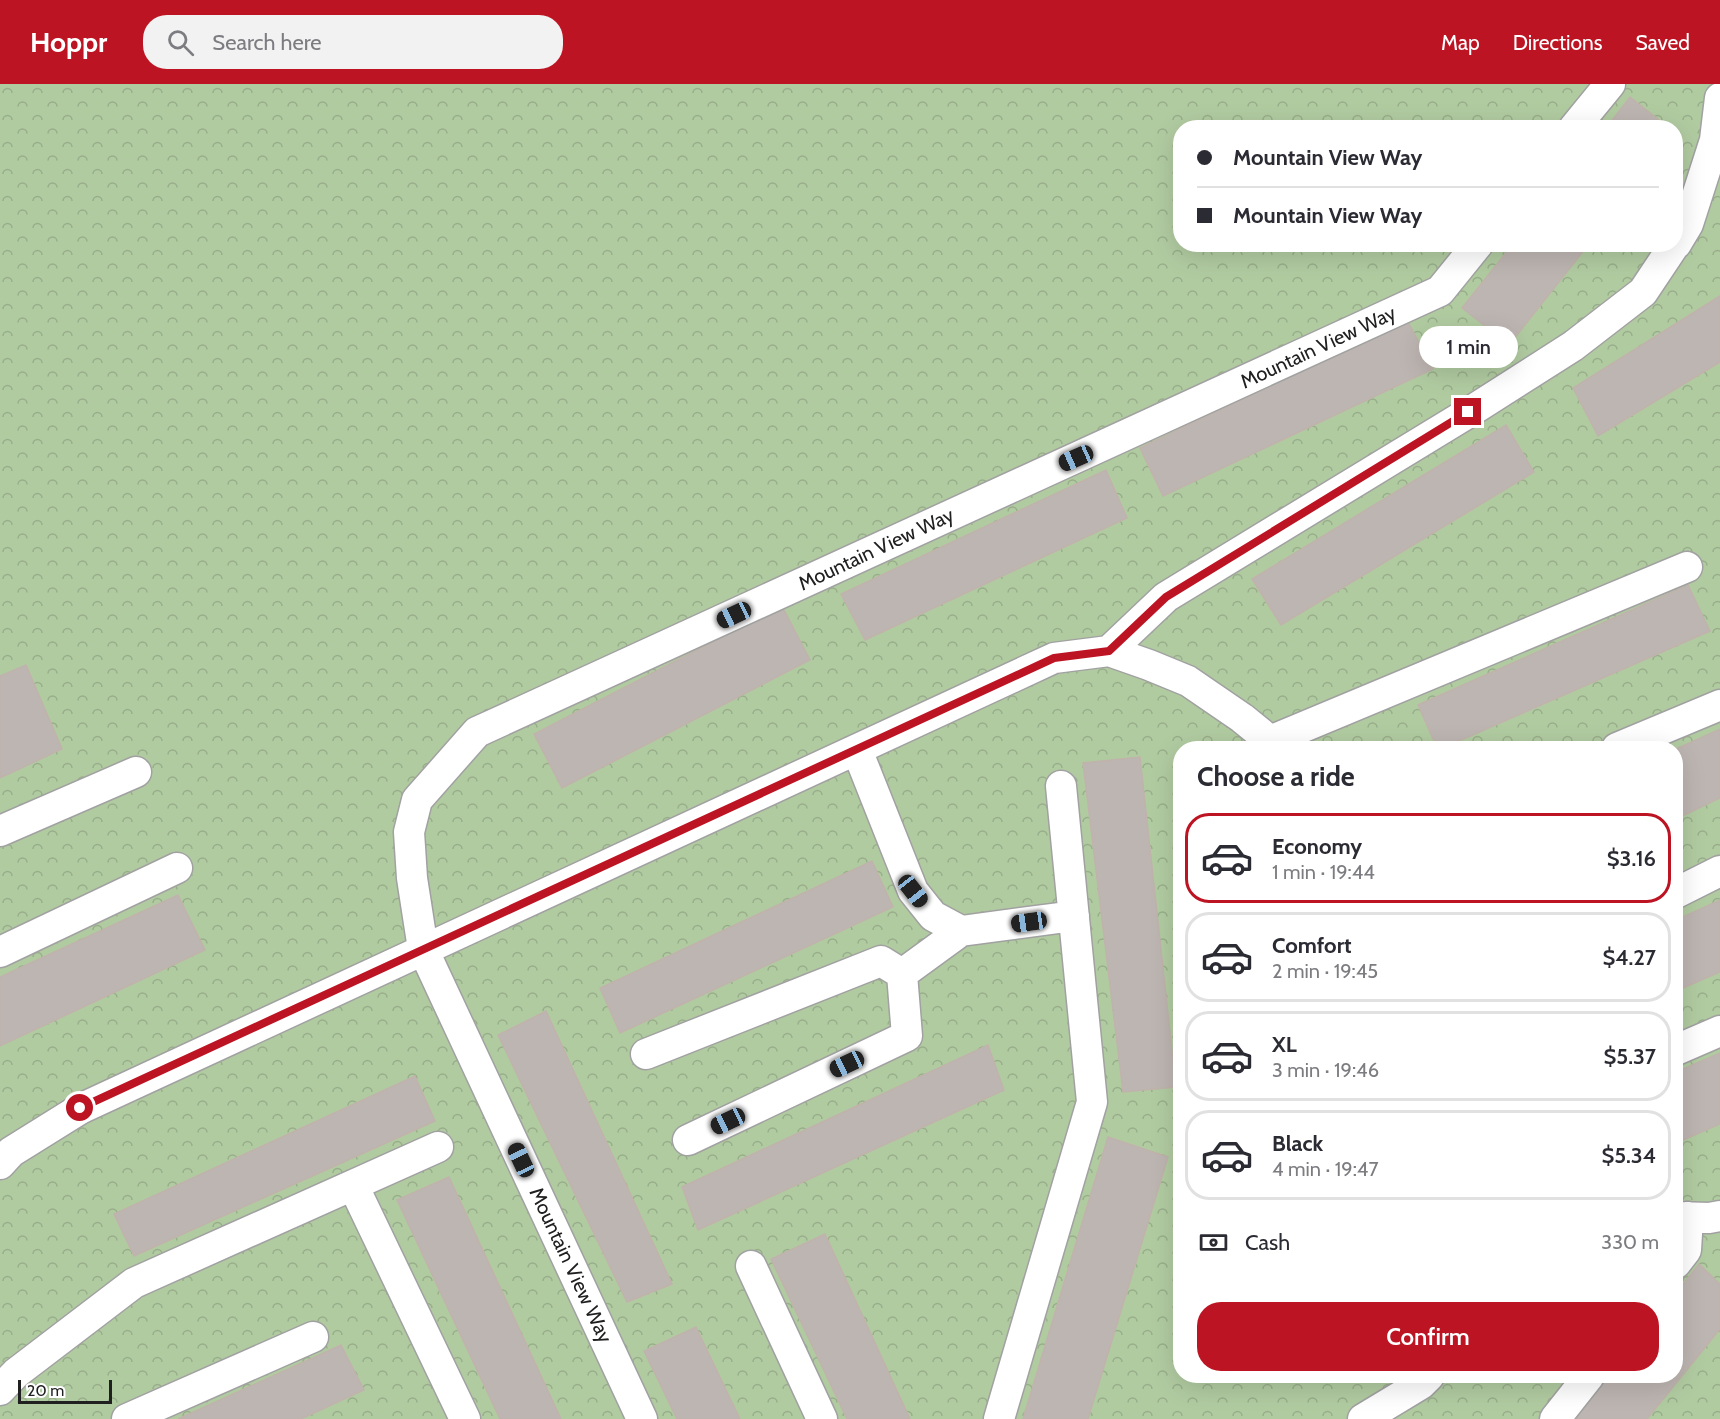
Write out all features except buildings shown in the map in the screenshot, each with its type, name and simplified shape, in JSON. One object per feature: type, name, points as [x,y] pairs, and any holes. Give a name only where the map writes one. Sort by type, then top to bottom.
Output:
[{"type":"street","points":[[1581,120],[1610,84]]},
{"type":"street","points":[[1683,232],[1688,224],[1715,140],[1720,98]]},
{"type":"street","name":"Mountain View Way","points":[[642,1419],[423,949],[412,878],[409,832],[417,800],[477,732],[1440,291],[1472,252]]},
{"type":"street","points":[[1109,651],[1166,597],[1573,346],[1643,292],[1670,252]]},
{"type":"street","points":[[1284,741],[1687,567]]},
{"type":"street","points":[[0,1164],[11,1152],[80,1108],[1054,658],[1109,651],[1188,681],[1242,718],[1270,741]]},
{"type":"street","points":[[1634,741],[1720,705]]},
{"type":"street","points":[[857,750],[913,891],[933,916],[961,931]]},
{"type":"street","points":[[0,831],[136,772]]},
{"type":"street","points":[[999,1419],[1092,1102],[1061,786]]},
{"type":"street","points":[[0,952],[177,868]]},
{"type":"street","points":[[1683,890],[1720,871]]},
{"type":"street","points":[[902,974],[961,931],[1074,916]]},
{"type":"street","points":[[646,1054],[881,961],[902,974]]},
{"type":"street","points":[[688,1140],[907,1036],[902,974]]},
{"type":"street","points":[[1683,1047],[1720,1031]]},
{"type":"street","points":[[0,1390],[16,1373],[134,1283],[438,1147]]},
{"type":"street","points":[[353,1185],[465,1419]]},
{"type":"street","points":[[1683,1217],[1720,1216]]},
{"type":"street","points":[[1683,1225],[1686,1250],[1683,1254]]},
{"type":"street","points":[[751,1266],[822,1419]]},
{"type":"street","points":[[127,1419],[313,1337]]},
{"type":"street","points":[[1363,1419],[1422,1383]]},
{"type":"street","points":[[1556,1419],[1584,1383]]},
{"type":"green space","points":[[0,84],[1720,84],[1720,1419],[0,1419]]},
{"type":"route","points":[[80,1108],[1054,658],[1109,651],[1166,597],[1468,412]]}]
